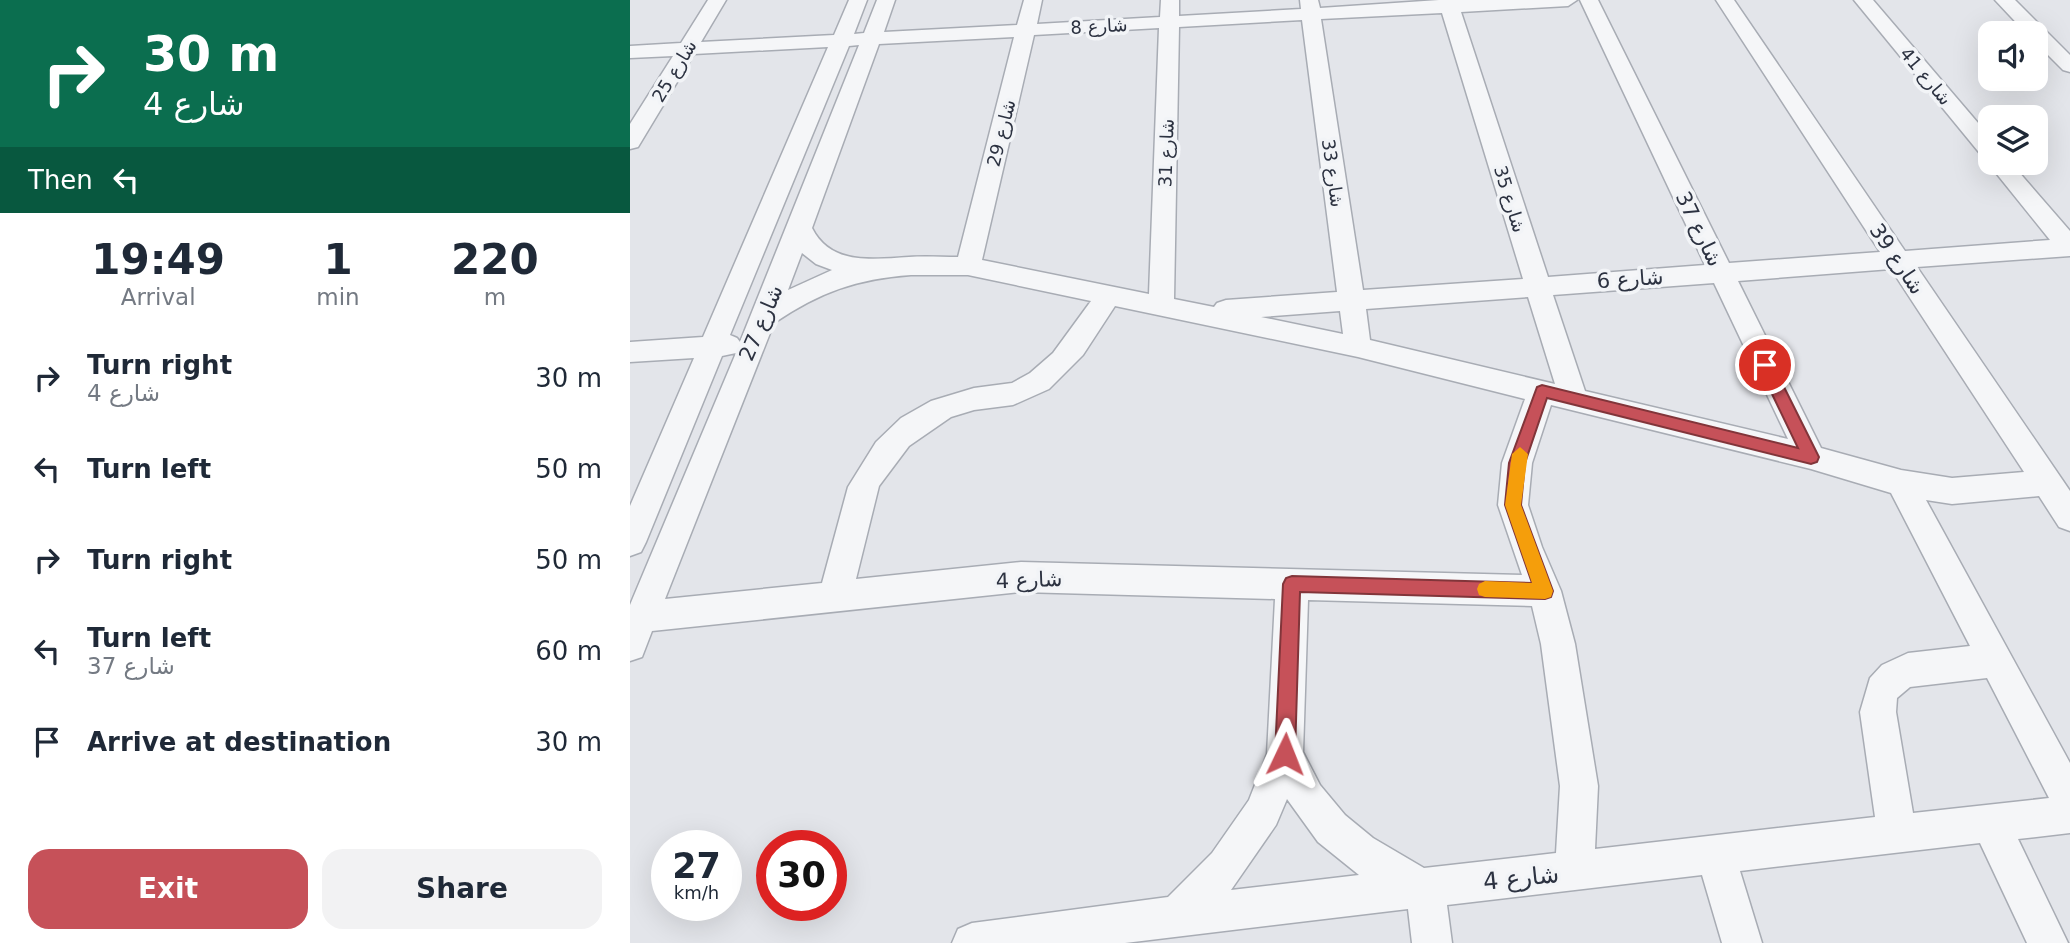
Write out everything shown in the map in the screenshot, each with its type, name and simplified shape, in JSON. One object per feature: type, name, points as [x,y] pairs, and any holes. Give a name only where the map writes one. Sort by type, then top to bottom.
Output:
[{"type":"street","name":"شارع 25","points":[[630,142],[717,0]]},
{"type":"street","name":"شارع 27","points":[[630,542],[858,0]]},
{"type":"street","name":"شارع 27","points":[[636,631],[800,228],[886,0]]},
{"type":"street","name":"شارع 29","points":[[968,266],[1033,0]]},
{"type":"street","name":"شارع 8","points":[[630,52],[1027,29],[1170,11],[1568,0]]},
{"type":"street","name":"شارع 37","points":[[1589,0],[1811,457]]},
{"type":"street","name":"شارع 39","points":[[1725,0],[2070,517]]},
{"type":"street","name":"شارع 41","points":[[1863,0],[1978,137]]},
{"type":"street","points":[[2004,0],[2070,66]]},
{"type":"street","name":"شارع 35","points":[[1449,3],[1537,286],[1558,395]]},
{"type":"street","name":"شارع 33","points":[[1310,7],[1358,347]]},
{"type":"street","name":"شارع 31","points":[[1161,306],[1170,11]]},
{"type":"street","points":[[2009,175],[2070,247]]},
{"type":"street","points":[[800,228],[807,246],[825,259],[850,267],[881,268]]},
{"type":"street","name":"شارع 6","points":[[1190,312],[2070,247]]},
{"type":"street","points":[[764,317],[790,298],[819,283],[850,272],[925,265],[968,266],[1358,347],[1811,457],[1901,483],[1952,491],[2047,483]]},
{"type":"street","points":[[835,597],[865,481],[883,455],[904,432],[924,417],[946,406],[975,399],[1004,398],[1027,389],[1047,376],[1063,360],[1110,295]]},
{"type":"street","points":[[630,352],[753,342]]},
{"type":"street","points":[[1558,395],[1517,463],[1513,505],[1526,547],[1545,591],[1558,644],[1578,786],[1574,872]]},
{"type":"street","points":[[1901,483],[2070,800]]},
{"type":"street","name":"شارع 4","points":[[636,631],[835,597],[1021,577],[1545,591]]},
{"type":"street","points":[[1177,916],[1226,867],[1263,812],[1285,754],[1292,584]]},
{"type":"street","points":[[1897,834],[1878,712],[1878,697],[1884,684],[1894,675],[1908,670],[1995,660]]},
{"type":"street","points":[[1285,754],[1306,797],[1338,835],[1378,867],[1425,889],[1432,943]]},
{"type":"street","name":"شارع 4","points":[[972,943],[1125,934],[1177,916],[2070,814]]},
{"type":"street","points":[[1990,823],[2049,943]]},
{"type":"street","points":[[1716,855],[1742,943]]},
{"type":"slow traffic","points":[[1485,589],[1545,591],[1526,547],[1513,505],[1520,454]]},
{"type":"route","points":[[1285,754],[1292,584],[1545,591],[1526,547],[1513,505],[1517,463],[1542,391],[1811,457],[1765,365]]}]
